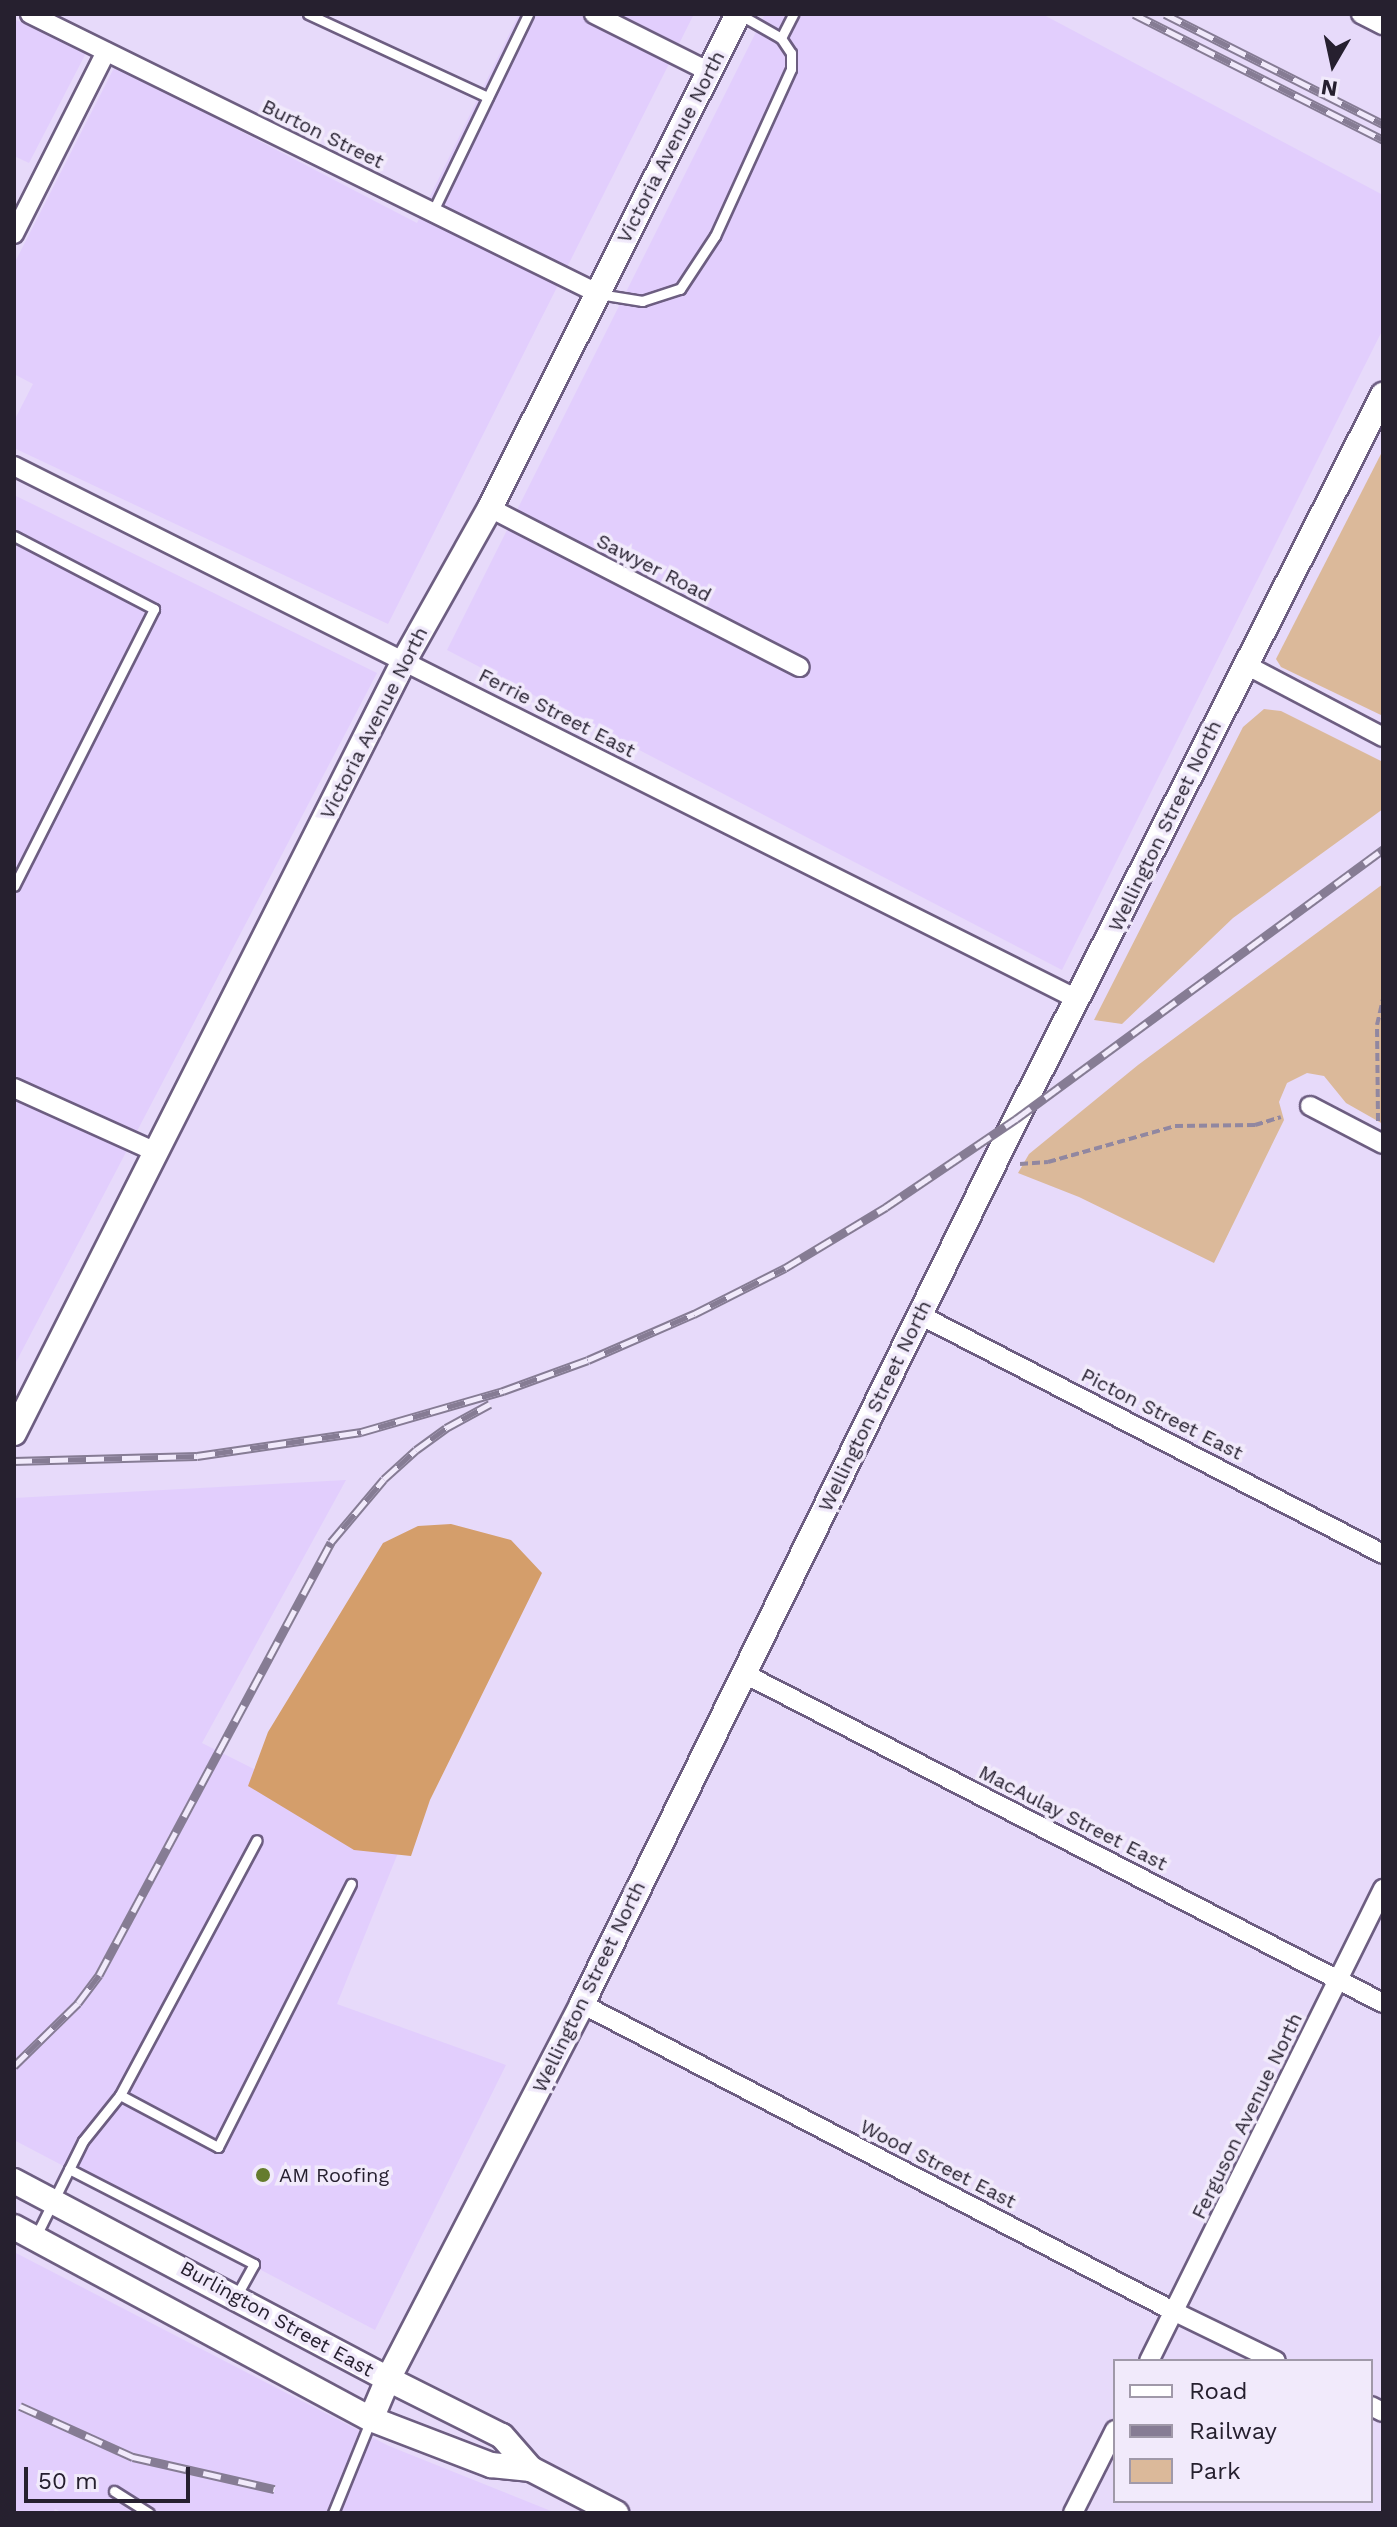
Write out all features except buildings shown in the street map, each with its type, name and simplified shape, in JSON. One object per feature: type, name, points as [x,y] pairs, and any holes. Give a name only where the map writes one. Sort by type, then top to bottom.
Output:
[{"type":"main road","name":"Victoria Avenue North","points":[[14,1433],[404,661],[490,508],[738,14]]},
{"type":"main road","name":"Wellington Street North","points":[[371,2419],[388,2379],[582,2004],[920,1315],[1383,395]]},
{"type":"main road","name":"Burlington Street East","points":[[14,2181],[502,2436],[531,2469],[616,2513]]},
{"type":"main road","name":"Burlington Street East","points":[[24,2232],[371,2419],[491,2465],[531,2469]]},
{"type":"street","name":"Burton Street","points":[[30,14],[597,293]]},
{"type":"street","points":[[594,14],[710,72]]},
{"type":"street","points":[[1361,14],[1383,25]]},
{"type":"street","points":[[14,234],[106,52]]},
{"type":"street","name":"Ferrie Street East","points":[[14,466],[1079,1000]]},
{"type":"street","name":"Sawyer Road","points":[[490,508],[799,667]]},
{"type":"street","points":[[1246,665],[1383,737]]},
{"type":"street","points":[[14,1088],[158,1153]]},
{"type":"street","points":[[1310,1106],[1383,1144]]},
{"type":"street","name":"Picton Street East","points":[[920,1315],[1383,1554]]},
{"type":"street","name":"MacAulay Street East","points":[[743,1673],[1383,2003]]},
{"type":"street","name":"Ferguson Avenue North","points":[[1150,2359],[1383,1889]]},
{"type":"street","name":"Wood Street East","points":[[582,2004],[1175,2312],[1272,2359]]},
{"type":"street","points":[[1073,2513],[1113,2434]]},
{"type":"lane","points":[[308,14],[488,97]]},
{"type":"lane","points":[[432,213],[528,14]]},
{"type":"lane","points":[[597,293],[642,301],[680,289],[715,236],[791,69],[791,53],[781,38],[738,14]]},
{"type":"lane","points":[[781,38],[793,14]]},
{"type":"lane","points":[[14,536],[154,609],[14,886]]},
{"type":"lane","points":[[24,2232],[52,2201],[83,2141],[120,2095],[257,1840]]},
{"type":"lane","points":[[120,2095],[218,2147],[351,1884]]},
{"type":"lane","points":[[69,2169],[254,2264],[236,2297]]},
{"type":"lane","points":[[333,2513],[371,2419]]},
{"type":"lane","points":[[114,2491],[149,2513]]},
{"type":"path","points":[[1378,1124],[1377,1039],[1383,1000]]},
{"type":"path","points":[[1020,1164],[1048,1162],[1175,1126],[1255,1125],[1281,1117]]},
{"type":"shaded area","points":[[519,14],[694,14],[388,624],[14,448],[14,421],[33,384],[14,374],[14,264],[115,66],[417,223]]},
{"type":"shaded area","points":[[765,14],[1042,14],[1383,195],[1383,329],[1062,970],[447,650]]},
{"type":"shaded area","points":[[14,19],[86,53],[29,163],[14,156]]},
{"type":"shaded area","points":[[14,495],[377,673],[14,1366]]},
{"type":"shaded area","points":[[346,1480],[202,1743],[402,1843],[337,2004],[506,2065],[375,2330],[14,2140],[14,1498]]},
{"type":"shaded area","points":[[451,1524],[511,1540],[542,1573],[430,1800],[411,1856],[354,1850],[248,1786],[268,1732],[383,1543],[418,1526]]},
{"type":"shaded area","points":[[14,2252],[389,2446],[556,2513],[63,2513],[55,2509],[53,2513],[14,2513]]},
{"type":"green space","points":[[1383,450],[1383,716],[1281,667],[1276,659]]},
{"type":"green space","points":[[1264,709],[1281,711],[1383,762],[1383,809],[1233,918],[1122,1024],[1094,1020],[1243,727]]},
{"type":"green space","points":[[1383,884],[1383,1124],[1346,1103],[1324,1076],[1307,1073],[1287,1083],[1279,1102],[1284,1120],[1214,1263],[1079,1197],[1018,1173],[1029,1154],[1138,1065]]},
{"type":"railway","points":[[1134,14],[1383,140]]},
{"type":"railway","points":[[1165,14],[1383,124]]},
{"type":"railway","points":[[14,1461],[197,1456],[361,1432],[503,1391],[588,1360],[694,1314],[785,1268],[886,1207],[1016,1119],[1383,849]]},
{"type":"railway","points":[[14,2066],[78,2003],[99,1975],[331,1542],[384,1479],[416,1450],[446,1428],[490,1404]]},
{"type":"railway","points":[[20,2406],[133,2457],[274,2489]]},
{"type":"place","name":"AM Roofing","points":[[263,2175]]}]
